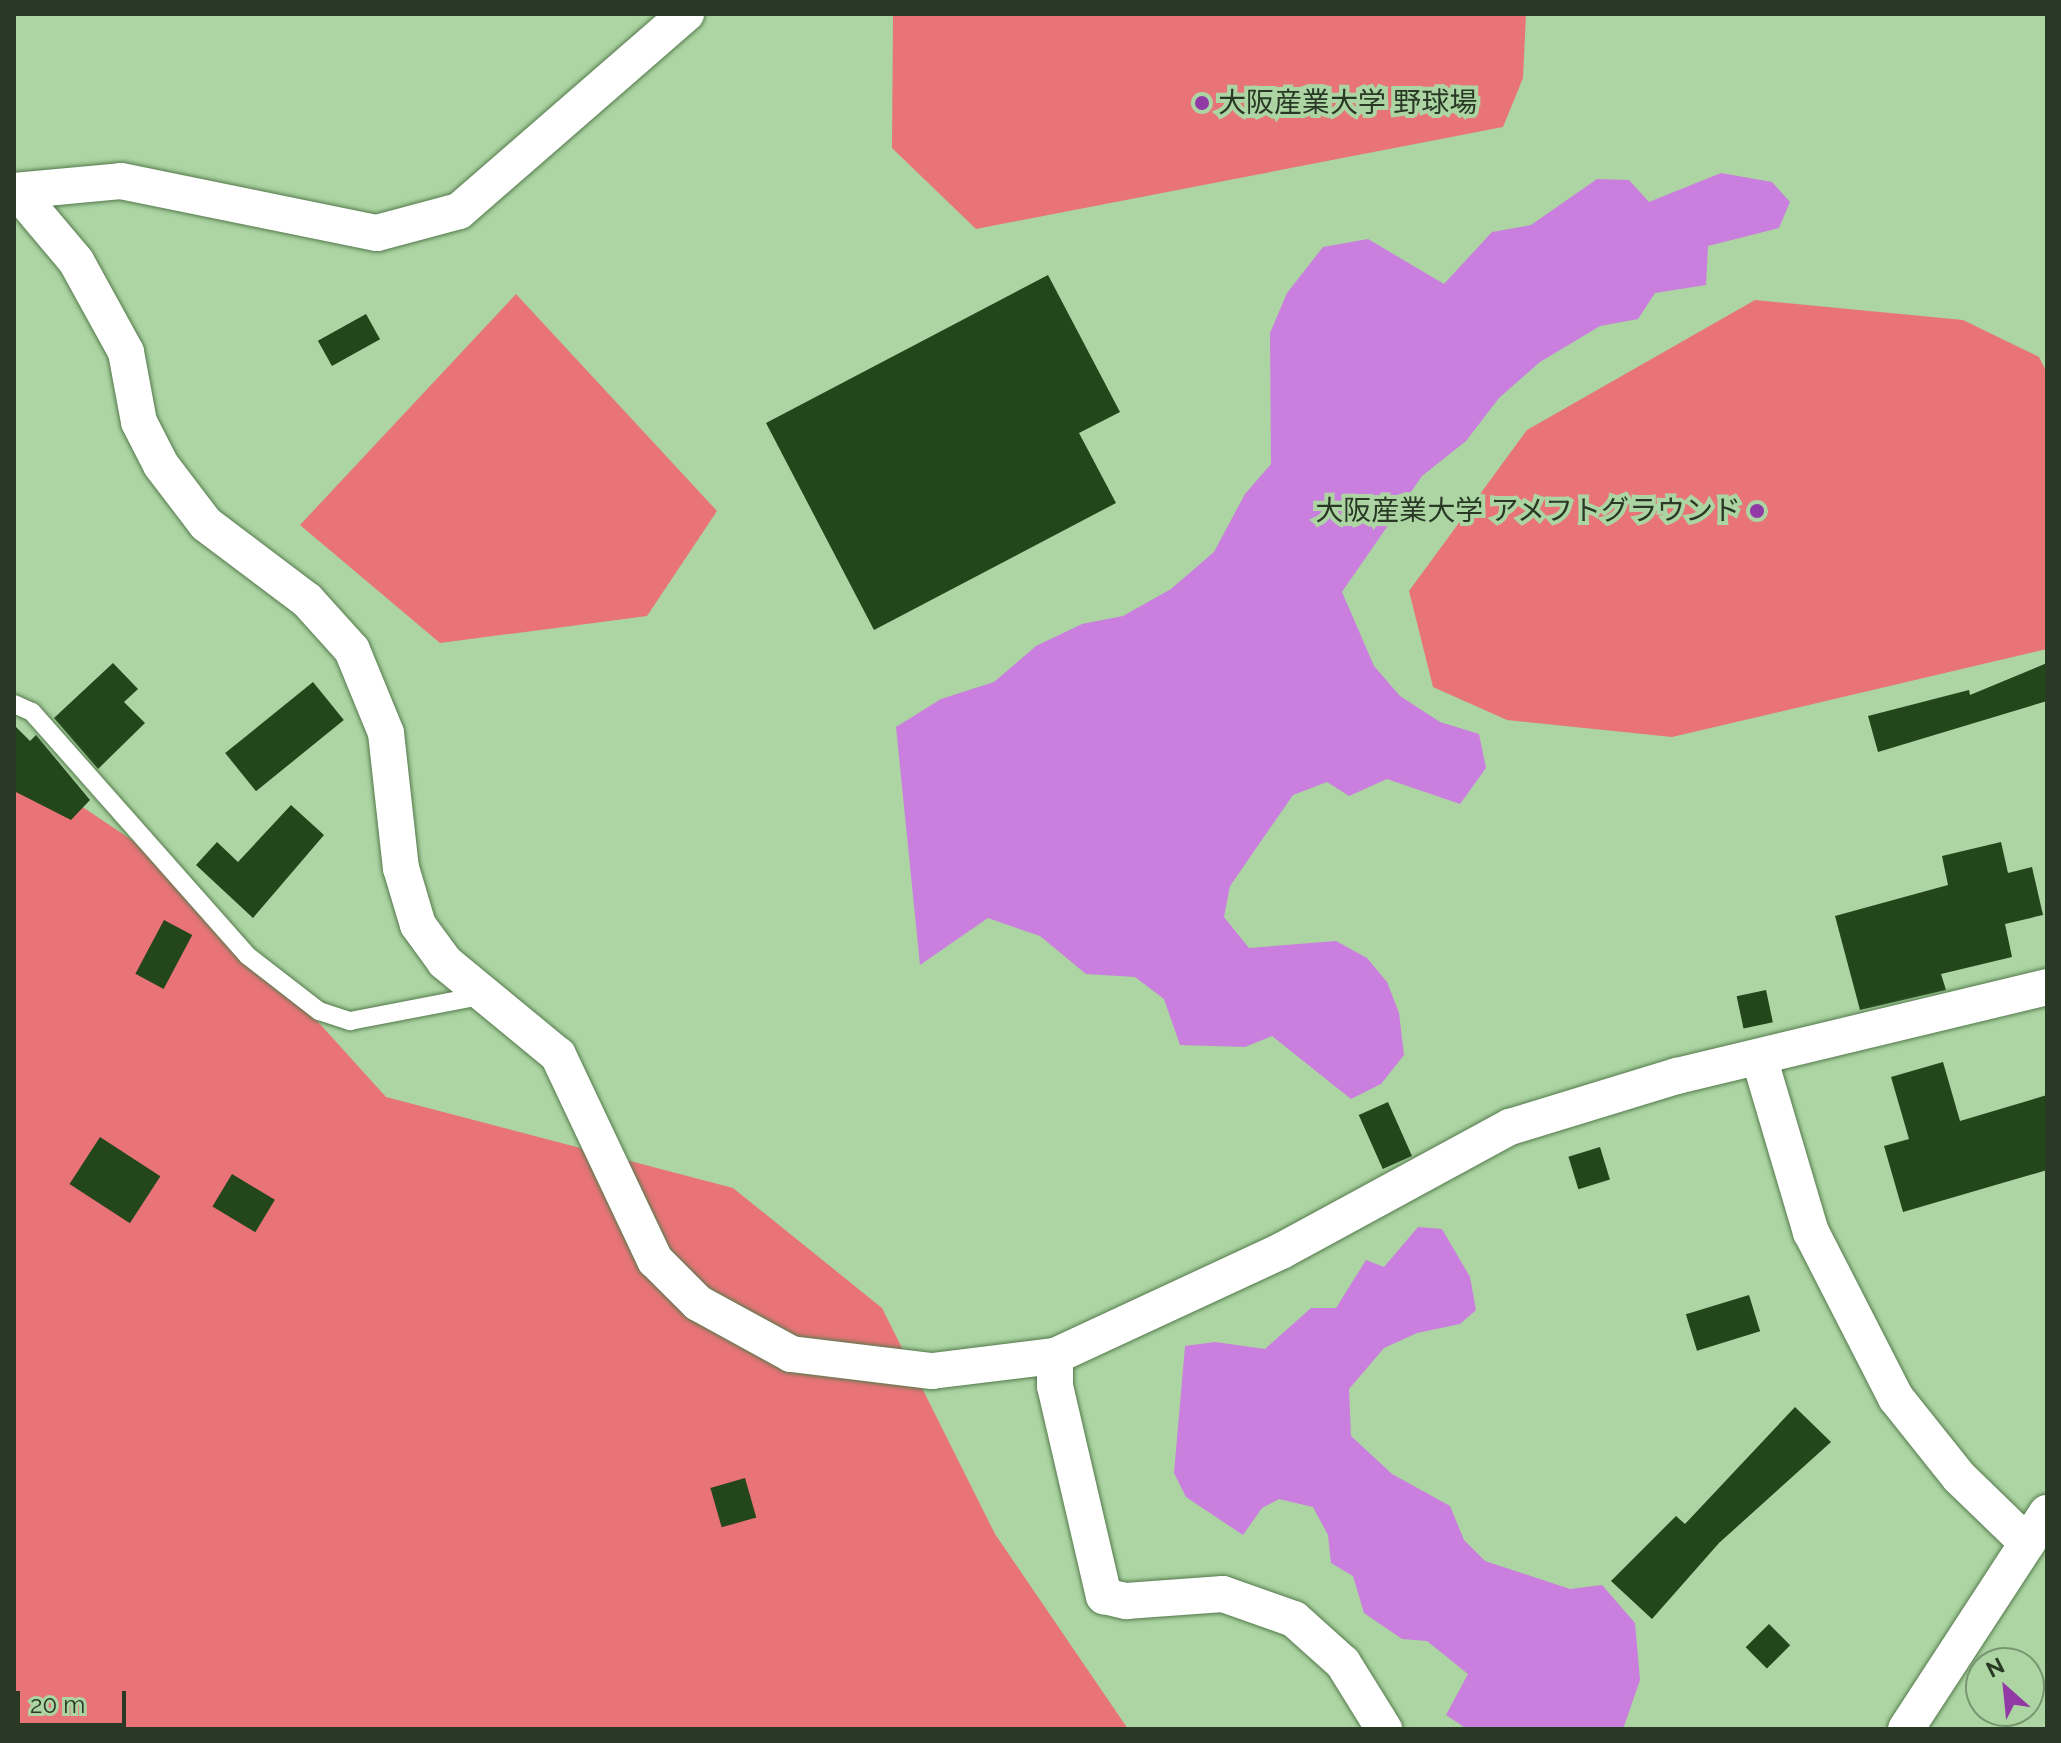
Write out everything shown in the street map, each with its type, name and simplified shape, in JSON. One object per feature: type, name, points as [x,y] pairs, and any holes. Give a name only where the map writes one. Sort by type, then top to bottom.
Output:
[{"type":"street","points":[[16,191],[121,181],[377,233],[459,211],[686,14]]},
{"type":"street","points":[[16,191],[76,261],[126,352],[139,422],[161,465],[206,524],[307,600],[352,650],[386,733],[401,868],[418,925],[445,962],[558,1055],[655,1260],[698,1303],[791,1354],[932,1371],[1055,1356],[1283,1250],[1510,1127],[1759,1057],[2047,987]]},
{"type":"street","points":[[1759,1057],[1811,1232],[1896,1398],[1959,1477],[2027,1543]]},
{"type":"street","points":[[1055,1356],[1055,1386],[1088,1550],[1104,1596],[1126,1601],[1223,1594],[1294,1619],[1343,1663],[1384,1729]]},
{"type":"street","points":[[1906,1729],[2047,1513]]},
{"type":"lane","points":[[14,704],[32,712],[248,956],[319,1011],[350,1021],[485,995]]},
{"type":"shaded area","name":"大阪産業大学 野球場","points":[[893,14],[1526,14],[1523,78],[1503,127],[976,229],[892,148]]},
{"type":"shaded area","points":[[1721,173],[1772,182],[1790,202],[1779,228],[1708,246],[1706,285],[1655,293],[1638,319],[1600,326],[1540,362],[1499,398],[1466,441],[1422,476],[1342,592],[1374,666],[1400,696],[1440,722],[1479,734],[1486,768],[1460,804],[1387,779],[1349,796],[1327,782],[1293,795],[1230,886],[1224,917],[1249,948],[1336,941],[1367,958],[1387,982],[1399,1013],[1404,1055],[1381,1084],[1351,1099],[1272,1036],[1245,1047],[1180,1045],[1164,999],[1135,977],[1086,974],[1040,936],[988,918],[920,965],[896,727],[941,699],[994,682],[1036,646],[1082,624],[1123,616],[1171,589],[1214,552],[1245,494],[1271,464],[1270,333],[1287,293],[1323,247],[1368,239],[1444,284],[1492,232],[1531,225],[1597,179],[1629,180],[1649,202]]},
{"type":"shaded area","points":[[516,294],[717,511],[647,616],[440,643],[300,525]]},
{"type":"shaded area","name":"大阪産業大学 アメフトグラウンド","points":[[1755,300],[1963,320],[2039,357],[2047,373],[2047,649],[1672,737],[1507,720],[1433,687],[1409,591],[1527,430]]},
{"type":"shaded area","points":[[14,761],[187,877],[386,1097],[733,1188],[882,1308],[995,1534],[1128,1729],[14,1729]]},
{"type":"shaded area","points":[[1418,1227],[1442,1229],[1470,1277],[1476,1310],[1460,1324],[1417,1333],[1384,1348],[1349,1389],[1351,1436],[1392,1474],[1450,1506],[1464,1540],[1485,1561],[1570,1589],[1602,1585],[1635,1623],[1640,1680],[1623,1729],[1467,1729],[1446,1715],[1468,1674],[1427,1641],[1402,1639],[1364,1613],[1353,1576],[1331,1563],[1328,1535],[1313,1507],[1279,1499],[1262,1508],[1243,1535],[1186,1497],[1174,1473],[1185,1346],[1215,1342],[1265,1349],[1311,1308],[1336,1308],[1366,1260],[1384,1267]]},
{"type":"building","points":[[1048,275],[1120,412],[1079,433],[1116,503],[874,630],[766,423]]},
{"type":"building","points":[[366,314],[380,339],[332,366],[318,341]]},
{"type":"building","points":[[113,663],[138,689],[124,702],[145,723],[98,769],[54,718]]},
{"type":"building","points":[[2047,663],[2047,701],[1878,752],[1868,716],[1969,690],[1970,695]]},
{"type":"building","points":[[313,682],[344,720],[256,791],[225,753]]},
{"type":"building","points":[[14,725],[30,741],[36,735],[90,800],[71,820],[14,791]]},
{"type":"building","points":[[291,805],[324,835],[253,918],[196,865],[217,842],[238,862]]},
{"type":"building","points":[[2001,842],[2008,873],[2032,867],[2043,915],[2005,924],[2012,957],[1941,974],[1946,990],[1860,1010],[1835,916],[1948,885],[1942,856]]},
{"type":"building","points":[[164,920],[192,935],[164,989],[135,974]]},
{"type":"building","points":[[1766,990],[1773,1022],[1744,1029],[1737,996]]},
{"type":"building","points":[[1943,1062],[1960,1121],[2047,1095],[2047,1170],[1903,1212],[1884,1146],[1909,1139],[1891,1077]]},
{"type":"building","points":[[1388,1102],[1412,1156],[1383,1169],[1359,1115]]},
{"type":"building","points":[[100,1137],[160,1176],[130,1223],[70,1184]]},
{"type":"building","points":[[1600,1147],[1610,1180],[1578,1189],[1568,1157]]},
{"type":"building","points":[[232,1174],[275,1200],[255,1232],[212,1207]]},
{"type":"building","points":[[1749,1295],[1760,1331],[1697,1351],[1686,1314]]},
{"type":"building","points":[[1795,1407],[1831,1442],[1719,1543],[1652,1619],[1611,1581],[1676,1516],[1685,1524]]},
{"type":"building","points":[[745,1478],[756,1517],[722,1527],[710,1488]]},
{"type":"building","points":[[1769,1624],[1790,1645],[1767,1669],[1746,1647]]},
{"type":"place","name":"大阪産業大学 野球場","points":[[1202,103]]},
{"type":"place","name":"大阪産業大学 アメフトグラウンド","points":[[1757,511]]}]
